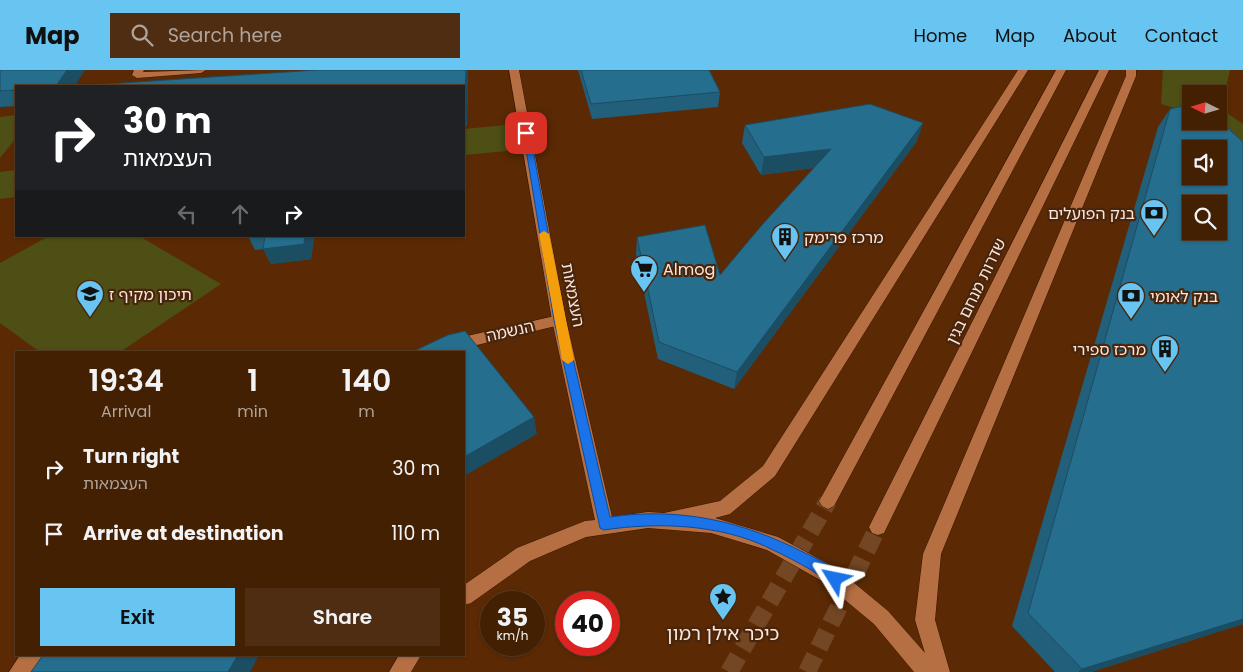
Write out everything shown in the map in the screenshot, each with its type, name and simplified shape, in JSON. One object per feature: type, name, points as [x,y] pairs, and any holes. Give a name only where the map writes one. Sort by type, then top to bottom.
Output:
[{"type":"main road","points":[[140,70],[137,75],[201,70]]},
{"type":"main road","name":"העצמאות","points":[[514,70],[559,320],[604,524]]},
{"type":"main road","points":[[669,519],[724,508],[769,471],[1022,70]]},
{"type":"main road","name":"שדרות מנחם בגין","points":[[828,501],[1061,70]]},
{"type":"main road","name":"שדרות מנחם בגין","points":[[878,527],[1104,70]]},
{"type":"main road","points":[[940,672],[925,620],[932,554],[1131,76],[1131,70]]},
{"type":"main road","name":"הנשמה","points":[[436,351],[467,341],[559,320]]},
{"type":"main road","points":[[465,595],[487,576],[525,552],[564,535],[604,524],[636,519],[669,519],[720,526],[770,542],[819,567],[866,603],[910,649],[927,672]]},
{"type":"main road","points":[[19,672],[32,656]]},
{"type":"main road","points":[[399,672],[410,656]]},
{"type":"shaded area","points":[[1163,70],[1230,70],[1227,85],[1182,85],[1182,110],[1161,104]]},
{"type":"shaded area","points":[[1228,114],[1243,124],[1243,152],[1226,130],[1228,130]]},
{"type":"shaded area","points":[[15,115],[15,139],[0,158],[0,117]]},
{"type":"shaded area","points":[[506,125],[507,151],[465,155],[465,129]]},
{"type":"shaded area","points":[[15,170],[15,197],[0,199],[0,172]]},
{"type":"shaded area","name":"תיכון מקיף ז","points":[[47,237],[141,237],[221,284],[121,351],[39,351],[0,323],[0,263]]},
{"type":"building","points":[[0,70],[67,70],[57,85],[15,85],[15,90],[0,91]]},
{"type":"building","points":[[317,70],[466,70],[465,90],[465,85],[92,85]]},
{"type":"building","points":[[581,70],[709,70],[720,92],[591,104]]},
{"type":"building","name":"מרכז פרימק","points":[[870,104],[923,123],[737,372],[659,342],[637,237],[705,225],[720,275],[762,225],[831,149],[764,157],[745,125]]},
{"type":"building","name":"מרכז ספירי","points":[[1182,106],[1182,130],[1228,130],[1228,128],[1243,142],[1243,619],[1082,669],[1028,613],[1170,109]]},
{"type":"building","points":[[265,237],[305,237],[304,244],[263,249]]},
{"type":"building","points":[[465,331],[534,417],[465,456],[465,351],[414,351],[448,335]]},
{"type":"building","points":[[42,656],[237,656],[228,672],[31,672]]},
{"type":"tunnel","points":[[729,672],[828,501]]},
{"type":"tunnel","points":[[807,672],[878,527]]},
{"type":"slow traffic","points":[[544,234],[568,360]]},
{"type":"place","name":"בנק הפועלים","points":[[1154,237]]},
{"type":"place","name":"מרכז פרימק","points":[[785,261]]},
{"type":"place","name":"Almog","points":[[644,293]]},
{"type":"place","name":"תיכון מקיף ז","points":[[90,318]]},
{"type":"place","name":"בנק לאומי","points":[[1131,320]]},
{"type":"place","name":"מרכז ספירי","points":[[1165,373]]},
{"type":"place","name":"כיכר אילן רמון","points":[[723,621]]},
{"type":"route","points":[[526,133],[559,320],[604,524],[636,519],[669,519],[720,526],[770,542],[819,567],[835,579]]}]
